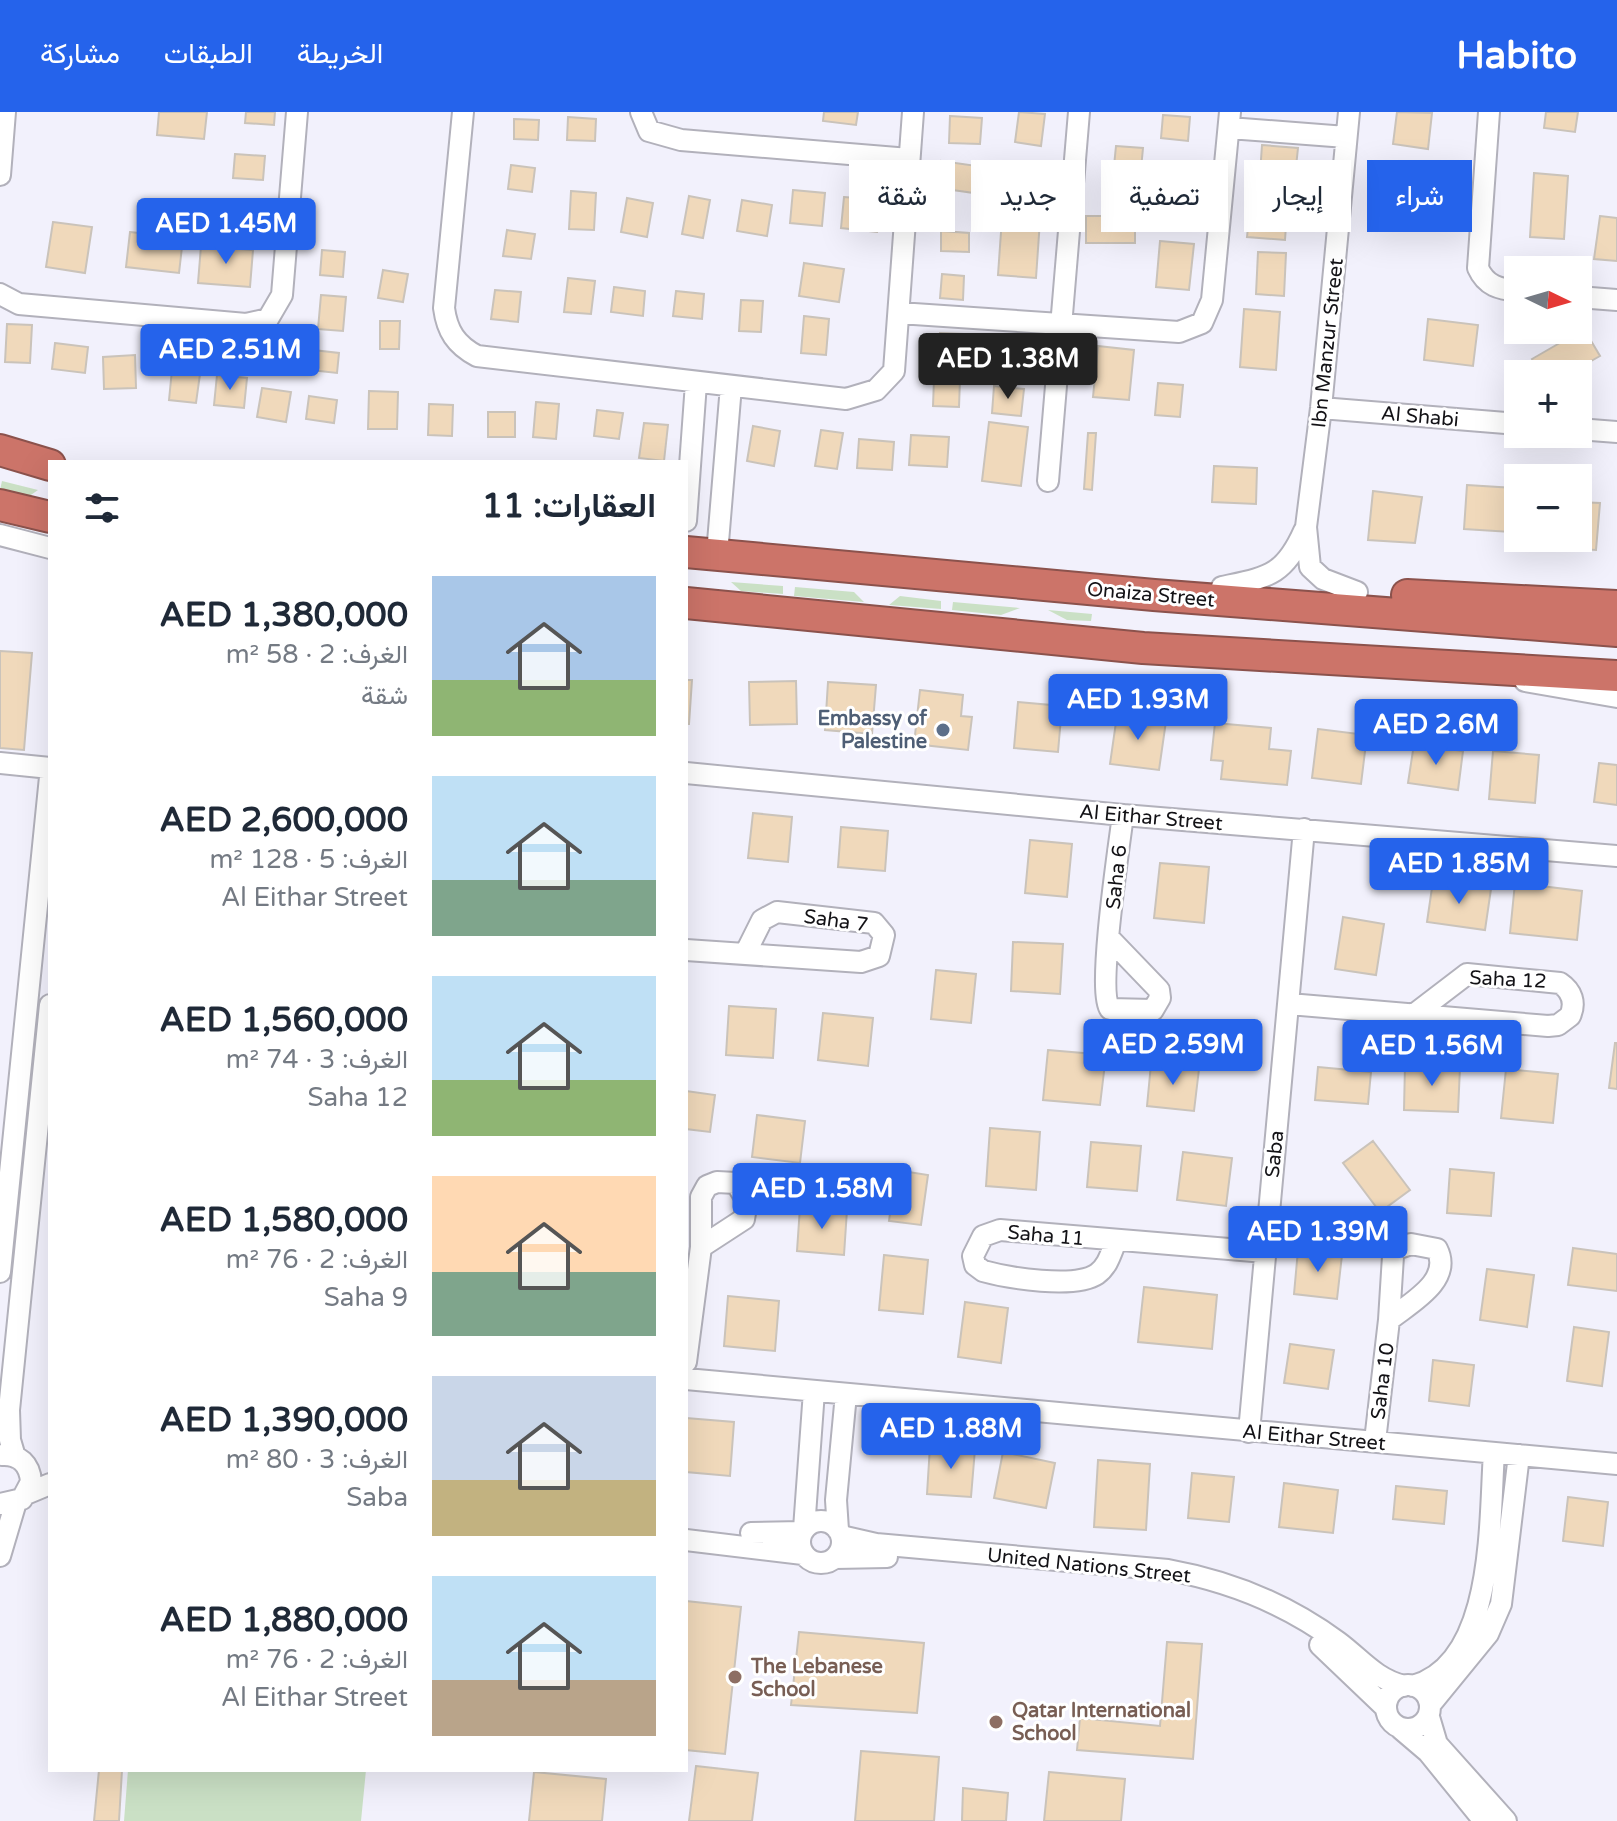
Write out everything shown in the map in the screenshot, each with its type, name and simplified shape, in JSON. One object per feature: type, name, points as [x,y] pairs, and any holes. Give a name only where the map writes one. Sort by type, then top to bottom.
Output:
[{"type":"highway","points":[[0,450],[48,464]]},
{"type":"highway","points":[[0,505],[48,517]]},
{"type":"highway","name":"Onaiza Street","points":[[688,552],[1154,595],[1617,631]]},
{"type":"highway","points":[[1154,595],[1222,587],[1617,606]]},
{"type":"highway","points":[[688,603],[1143,648],[1617,676]]},
{"type":"street","points":[[0,175],[5,112]]},
{"type":"street","points":[[0,294],[19,304],[246,324],[268,319],[282,295],[297,112]]},
{"type":"street","points":[[463,112],[444,308],[453,337],[477,356],[846,399],[866,396],[894,371],[913,112]]},
{"type":"street","points":[[641,112],[649,131],[681,140],[909,159]]},
{"type":"street","points":[[1048,481],[1079,112]]},
{"type":"street","name":"Ibn Manzur Street","points":[[1349,112],[1321,408],[1306,527],[1310,567],[1323,579],[1357,592]]},
{"type":"street","points":[[1489,112],[1478,268],[1482,279],[1504,289]]},
{"type":"street","points":[[899,313],[1179,332],[1202,323],[1212,300],[1230,120],[1346,137]]},
{"type":"street","points":[[1592,298],[1617,300]]},
{"type":"street","points":[[688,498],[696,383]]},
{"type":"street","points":[[717,554],[731,386]]},
{"type":"street","name":"Al Shabi","points":[[1321,408],[1504,423]]},
{"type":"street","points":[[1592,430],[1617,432]]},
{"type":"street","points":[[690,475],[724,478]]},
{"type":"street","name":"Ibn Manzur Street","points":[[1222,587],[1271,576],[1293,555],[1306,527]]},
{"type":"street","points":[[0,535],[48,547]]},
{"type":"street","points":[[1496,668],[1525,681],[1617,697]]},
{"type":"street","points":[[0,763],[48,768]]},
{"type":"street","name":"Al Eithar Street","points":[[688,773],[1123,815],[1617,856]]},
{"type":"street","points":[[0,1272],[15,1097],[48,795]]},
{"type":"street","name":"Saha 6","points":[[1109,938],[1123,815]]},
{"type":"street","name":"Saba","points":[[1249,1432],[1304,829]]},
{"type":"street","name":"Saha 7","points":[[688,950],[745,954],[870,961],[879,956],[884,935],[881,928],[863,921],[777,912],[762,920],[745,954]]},
{"type":"street","name":"Saha 12","points":[[1289,1004],[1548,1026],[1558,1025],[1570,1016],[1573,1002],[1571,994],[1560,983],[1467,974],[1416,1013]]},
{"type":"street","points":[[0,1556],[14,1500],[30,1475],[13,1458],[9,1410],[48,1024]]},
{"type":"street","points":[[15,1097],[39,1111]]},
{"type":"street","name":"Saha 11","points":[[1116,1241],[1108,1262],[1099,1273],[1071,1282],[983,1271],[975,1265],[973,1256],[983,1236],[1000,1230],[1265,1252]]},
{"type":"street","points":[[688,1347],[701,1247]]},
{"type":"street","name":"Saha 10","points":[[1375,1441],[1389,1320]]},
{"type":"street","name":"Al Eithar Street","points":[[688,1379],[1617,1464]]},
{"type":"street","points":[[803,1554],[800,1543],[814,1391]]},
{"type":"street","points":[[688,1540],[803,1554],[822,1563],[835,1558],[841,1548],[836,1500],[846,1394]]},
{"type":"street","points":[[1484,1821],[1428,1752],[1390,1721],[1386,1708],[1393,1691],[1422,1683],[1447,1663],[1473,1624],[1484,1584],[1494,1453]]},
{"type":"street","points":[[1401,1729],[1414,1729],[1430,1711],[1488,1634],[1501,1604],[1519,1455]]},
{"type":"street","points":[[13,1458],[48,1466]]},
{"type":"street","points":[[14,1500],[48,1485]]},
{"type":"street","points":[[688,1527],[775,1535],[803,1530],[818,1521],[830,1523],[839,1533]]},
{"type":"street","name":"United Nations Street","points":[[839,1533],[876,1544],[1168,1570],[1200,1577],[1264,1599],[1299,1616],[1339,1643],[1376,1675],[1408,1686]]},
{"type":"street","name":"United Nations Street","points":[[835,1558],[880,1556],[1141,1579],[1213,1593],[1260,1610],[1311,1639],[1386,1708]]},
{"type":"street","points":[[1408,1686],[1427,1694],[1437,1744],[1506,1821]]},
{"type":"green space","points":[[2,481],[38,490],[28,497],[0,490]]},
{"type":"green space","points":[[731,582],[783,586],[783,594],[741,591]]},
{"type":"green space","points":[[795,587],[854,592],[864,602],[794,596]]},
{"type":"green space","points":[[900,596],[941,601],[941,609],[889,605]]},
{"type":"green space","points":[[953,602],[1020,608],[1001,615],[952,610]]},
{"type":"green space","points":[[1048,610],[1092,614],[1091,621],[1067,620]]},
{"type":"green space","points":[[128,1772],[366,1772],[361,1821],[124,1821]]},
{"type":"building","points":[[159,112],[207,112],[204,139],[157,135]]},
{"type":"building","points":[[246,112],[275,112],[274,125],[245,123]]},
{"type":"building","points":[[824,112],[858,112],[856,125],[823,121]]},
{"type":"building","points":[[1019,112],[1045,114],[1041,146],[1015,142]]},
{"type":"building","points":[[1397,112],[1432,113],[1428,149],[1393,144]]},
{"type":"building","points":[[1546,112],[1578,112],[1575,132],[1544,128]]},
{"type":"building","points":[[1163,115],[1190,117],[1188,141],[1161,138]]},
{"type":"building","points":[[950,116],[982,118],[980,144],[949,143]]},
{"type":"building","points":[[568,117],[596,119],[595,141],[567,140]]},
{"type":"building","points":[[514,119],[539,120],[538,140],[514,139]]},
{"type":"building","points":[[1262,145],[1298,148],[1297,160],[1261,160]]},
{"type":"building","points":[[1116,146],[1143,148],[1142,160],[1115,160]]},
{"type":"building","points":[[235,154],[265,156],[263,180],[233,178]]},
{"type":"building","points":[[955,163],[971,165],[971,193],[955,190]]},
{"type":"building","points":[[511,165],[535,168],[532,192],[508,189]]},
{"type":"building","points":[[1534,173],[1568,176],[1564,239],[1530,237]]},
{"type":"building","points":[[793,190],[825,193],[822,226],[790,223]]},
{"type":"building","points":[[571,191],[596,193],[594,230],[569,229]]},
{"type":"building","points":[[689,196],[710,200],[703,238],[682,234]]},
{"type":"building","points":[[844,197],[849,197],[849,229],[841,228]]},
{"type":"building","points":[[627,198],[653,203],[647,237],[621,232]]},
{"type":"building","points":[[742,200],[772,205],[767,236],[737,231]]},
{"type":"building","points":[[237,204],[262,210],[256,231],[232,224]]},
{"type":"building","points":[[1086,216],[1101,216],[1101,232],[1135,232],[1135,243],[1086,243]]},
{"type":"building","points":[[1600,216],[1617,218],[1617,261],[1594,259]]},
{"type":"building","points":[[53,222],[92,227],[85,273],[46,267]]},
{"type":"building","points":[[507,230],[535,234],[531,259],[503,256]]},
{"type":"building","points":[[130,232],[183,238],[179,273],[126,267]]},
{"type":"building","points":[[941,232],[969,233],[969,252],[941,251]]},
{"type":"building","points":[[1001,232],[1039,232],[1036,278],[998,275]]},
{"type":"building","points":[[1248,232],[1286,232],[1285,240],[1247,237]]},
{"type":"building","points":[[1160,241],[1194,244],[1189,290],[1156,287]]},
{"type":"building","points":[[201,246],[253,250],[250,287],[198,283]]},
{"type":"building","points":[[322,250],[345,252],[343,277],[320,275]]},
{"type":"building","points":[[1258,252],[1286,253],[1284,296],[1256,294]]},
{"type":"building","points":[[804,263],[844,269],[839,302],[799,296]]},
{"type":"building","points":[[383,270],[408,274],[403,302],[378,298]]},
{"type":"building","points":[[942,274],[964,276],[963,300],[940,298]]},
{"type":"building","points":[[568,278],[595,281],[591,314],[564,312]]},
{"type":"building","points":[[614,287],[645,291],[643,316],[611,312]]},
{"type":"building","points":[[495,290],[521,292],[518,322],[491,319]]},
{"type":"building","points":[[676,291],[704,294],[702,319],[673,316]]},
{"type":"building","points":[[321,295],[346,297],[343,331],[318,329]]},
{"type":"building","points":[[741,300],[763,301],[761,332],[739,331]]},
{"type":"building","points":[[1244,309],[1280,312],[1276,370],[1240,367]]},
{"type":"building","points":[[804,316],[829,319],[826,355],[801,353]]},
{"type":"building","points":[[1428,319],[1478,325],[1473,366],[1424,360]]},
{"type":"building","points":[[380,321],[400,321],[399,349],[380,349]]},
{"type":"building","points":[[7,324],[32,325],[30,363],[5,362]]},
{"type":"building","points":[[940,333],[963,334],[962,360],[939,360]]},
{"type":"building","points":[[997,341],[1027,344],[1025,367],[996,365]]},
{"type":"building","points":[[1592,342],[1600,356],[1592,360],[1532,359],[1558,344]]},
{"type":"building","points":[[55,343],[88,347],[85,373],[52,369]]},
{"type":"building","points":[[1098,346],[1134,350],[1129,400],[1093,397]]},
{"type":"building","points":[[313,350],[339,353],[337,373],[311,370]]},
{"type":"building","points":[[135,355],[136,388],[104,389],[103,357]]},
{"type":"building","points":[[172,370],[200,374],[196,403],[169,400]]},
{"type":"building","points":[[217,375],[247,378],[244,408],[214,405]]},
{"type":"building","points":[[934,379],[960,379],[959,407],[933,406]]},
{"type":"building","points":[[1158,383],[1183,385],[1180,417],[1155,415]]},
{"type":"building","points":[[994,386],[1024,389],[1021,416],[992,413]]},
{"type":"building","points":[[262,388],[291,392],[286,422],[257,417]]},
{"type":"building","points":[[369,391],[398,392],[397,429],[368,429]]},
{"type":"building","points":[[309,396],[337,400],[334,423],[306,419]]},
{"type":"building","points":[[536,402],[559,404],[556,439],[533,437]]},
{"type":"building","points":[[429,404],[453,405],[452,436],[428,435]]},
{"type":"building","points":[[597,410],[623,413],[619,439],[594,436]]},
{"type":"building","points":[[488,412],[515,412],[515,437],[488,437]]},
{"type":"building","points":[[989,422],[1028,427],[1021,486],[982,481]]},
{"type":"building","points":[[644,423],[668,425],[664,460],[639,458]]},
{"type":"building","points":[[753,426],[780,431],[774,466],[747,461]]},
{"type":"building","points":[[821,430],[843,433],[837,469],[815,466]]},
{"type":"building","points":[[1088,433],[1096,433],[1092,490],[1084,489]]},
{"type":"building","points":[[911,435],[949,437],[947,467],[909,465]]},
{"type":"building","points":[[859,439],[894,442],[892,470],[857,468]]},
{"type":"building","points":[[1214,466],[1257,468],[1256,504],[1212,502]]},
{"type":"building","points":[[1467,485],[1504,487],[1504,532],[1464,529]]},
{"type":"building","points":[[1373,491],[1422,497],[1415,543],[1368,540]]},
{"type":"building","points":[[1592,503],[1600,503],[1596,550],[1592,550]]},
{"type":"building","points":[[0,651],[32,653],[24,750],[0,748]]},
{"type":"building","points":[[688,680],[692,680],[689,724]]},
{"type":"building","points":[[796,681],[797,724],[750,725],[749,682]]},
{"type":"building","points":[[828,682],[876,685],[872,734],[825,730]]},
{"type":"building","name":"Embassy of Palestine","points":[[920,690],[963,695],[961,716],[972,717],[968,750],[914,744]]},
{"type":"building","points":[[1018,702],[1062,706],[1058,752],[1014,748]]},
{"type":"building","points":[[1117,715],[1166,721],[1159,770],[1110,764]]},
{"type":"building","points":[[1215,723],[1271,728],[1269,749],[1291,751],[1287,785],[1221,779],[1223,761],[1211,760]]},
{"type":"building","points":[[1318,729],[1367,735],[1361,784],[1312,778]]},
{"type":"building","points":[[1414,744],[1463,751],[1458,790],[1408,783]]},
{"type":"building","points":[[1493,751],[1539,755],[1535,803],[1489,799]]},
{"type":"building","points":[[1599,763],[1617,765],[1617,805],[1594,802]]},
{"type":"building","points":[[753,813],[792,817],[788,862],[748,858]]},
{"type":"building","points":[[841,827],[888,831],[885,871],[838,867]]},
{"type":"building","points":[[1030,840],[1072,844],[1067,897],[1025,893]]},
{"type":"building","points":[[1160,863],[1209,867],[1204,923],[1154,918]]},
{"type":"building","points":[[1433,881],[1491,889],[1485,930],[1427,922]]},
{"type":"building","points":[[1515,883],[1582,891],[1577,940],[1510,933]]},
{"type":"building","points":[[1343,917],[1384,924],[1376,975],[1335,969]]},
{"type":"building","points":[[1013,942],[1063,944],[1060,994],[1011,991]]},
{"type":"building","points":[[936,970],[976,974],[971,1023],[931,1019]]},
{"type":"building","points":[[729,1006],[776,1009],[773,1058],[726,1055]]},
{"type":"building","points":[[823,1013],[873,1018],[868,1066],[818,1060]]},
{"type":"building","points":[[1617,1043],[1617,1089],[1609,1088]]},
{"type":"building","points":[[1048,1050],[1106,1055],[1100,1105],[1043,1100]]},
{"type":"building","points":[[1151,1064],[1199,1069],[1194,1111],[1147,1106]]},
{"type":"building","points":[[1405,1065],[1460,1067],[1458,1112],[1404,1110]]},
{"type":"building","points":[[1318,1067],[1371,1072],[1368,1104],[1315,1100]]},
{"type":"building","points":[[1506,1069],[1558,1074],[1553,1123],[1501,1118]]},
{"type":"building","points":[[688,1091],[715,1095],[710,1132],[688,1129]]},
{"type":"building","points":[[757,1115],[805,1121],[800,1163],[752,1157]]},
{"type":"building","points":[[990,1128],[1040,1132],[1036,1190],[986,1186]]},
{"type":"building","points":[[1373,1141],[1410,1190],[1380,1212],[1343,1163]]},
{"type":"building","points":[[1091,1142],[1141,1146],[1137,1191],[1087,1187]]},
{"type":"building","points":[[1183,1152],[1232,1158],[1226,1206],[1177,1200]]},
{"type":"building","points":[[1450,1169],[1494,1173],[1491,1216],[1447,1213]]},
{"type":"building","points":[[896,1170],[928,1175],[921,1225],[889,1221]]},
{"type":"building","points":[[800,1207],[847,1210],[844,1255],[797,1251]]},
{"type":"building","points":[[1573,1248],[1617,1254],[1617,1291],[1568,1285]]},
{"type":"building","points":[[1298,1250],[1342,1255],[1337,1299],[1294,1294]]},
{"type":"building","points":[[884,1255],[928,1260],[923,1314],[879,1310]]},
{"type":"building","points":[[1487,1269],[1534,1275],[1527,1327],[1480,1320]]},
{"type":"building","points":[[1144,1287],[1217,1295],[1212,1349],[1138,1342]]},
{"type":"building","points":[[728,1296],[779,1301],[775,1351],[724,1346]]},
{"type":"building","points":[[965,1302],[1008,1308],[1001,1363],[958,1357]]},
{"type":"building","points":[[1574,1327],[1609,1332],[1602,1386],[1567,1381]]},
{"type":"building","points":[[1290,1344],[1334,1350],[1328,1389],[1284,1383]]},
{"type":"building","points":[[1433,1360],[1474,1365],[1469,1406],[1429,1401]]},
{"type":"building","points":[[688,1418],[734,1422],[730,1476],[688,1472]]},
{"type":"building","points":[[930,1446],[975,1449],[971,1497],[927,1494]]},
{"type":"building","points":[[1003,1452],[1055,1463],[1046,1508],[994,1498]]},
{"type":"building","points":[[1098,1460],[1150,1464],[1146,1530],[1094,1527]]},
{"type":"building","points":[[1192,1473],[1234,1477],[1229,1522],[1188,1518]]},
{"type":"building","points":[[1284,1483],[1338,1490],[1333,1533],[1279,1527]]},
{"type":"building","points":[[1396,1486],[1447,1491],[1444,1524],[1393,1519]]},
{"type":"building","points":[[1568,1497],[1608,1502],[1603,1546],[1563,1541]]},
{"type":"building","points":[[688,1601],[741,1607],[725,1754],[688,1750]]},
{"type":"building","points":[[799,1632],[924,1643],[917,1713],[791,1705]]},
{"type":"building","points":[[1167,1642],[1202,1644],[1193,1759],[1077,1750],[1080,1718],[1160,1726]]},
{"type":"building","points":[[861,1751],[939,1757],[934,1821],[855,1821]]},
{"type":"building","points":[[696,1766],[758,1773],[752,1821],[689,1821]]},
{"type":"building","points":[[99,1772],[122,1772],[119,1821],[94,1821]]},
{"type":"building","points":[[534,1772],[606,1779],[602,1821],[529,1821]]},
{"type":"building","points":[[1049,1772],[1125,1779],[1121,1821],[1044,1821]]},
{"type":"building","points":[[963,1788],[1008,1793],[1006,1821],[962,1821]]},
{"type":"place","name":"Embassy of Palestine","points":[[943,730]]},
{"type":"place","name":"The Lebanese School","points":[[735,1677]]},
{"type":"place","name":"Qatar International School","points":[[996,1722]]}]
